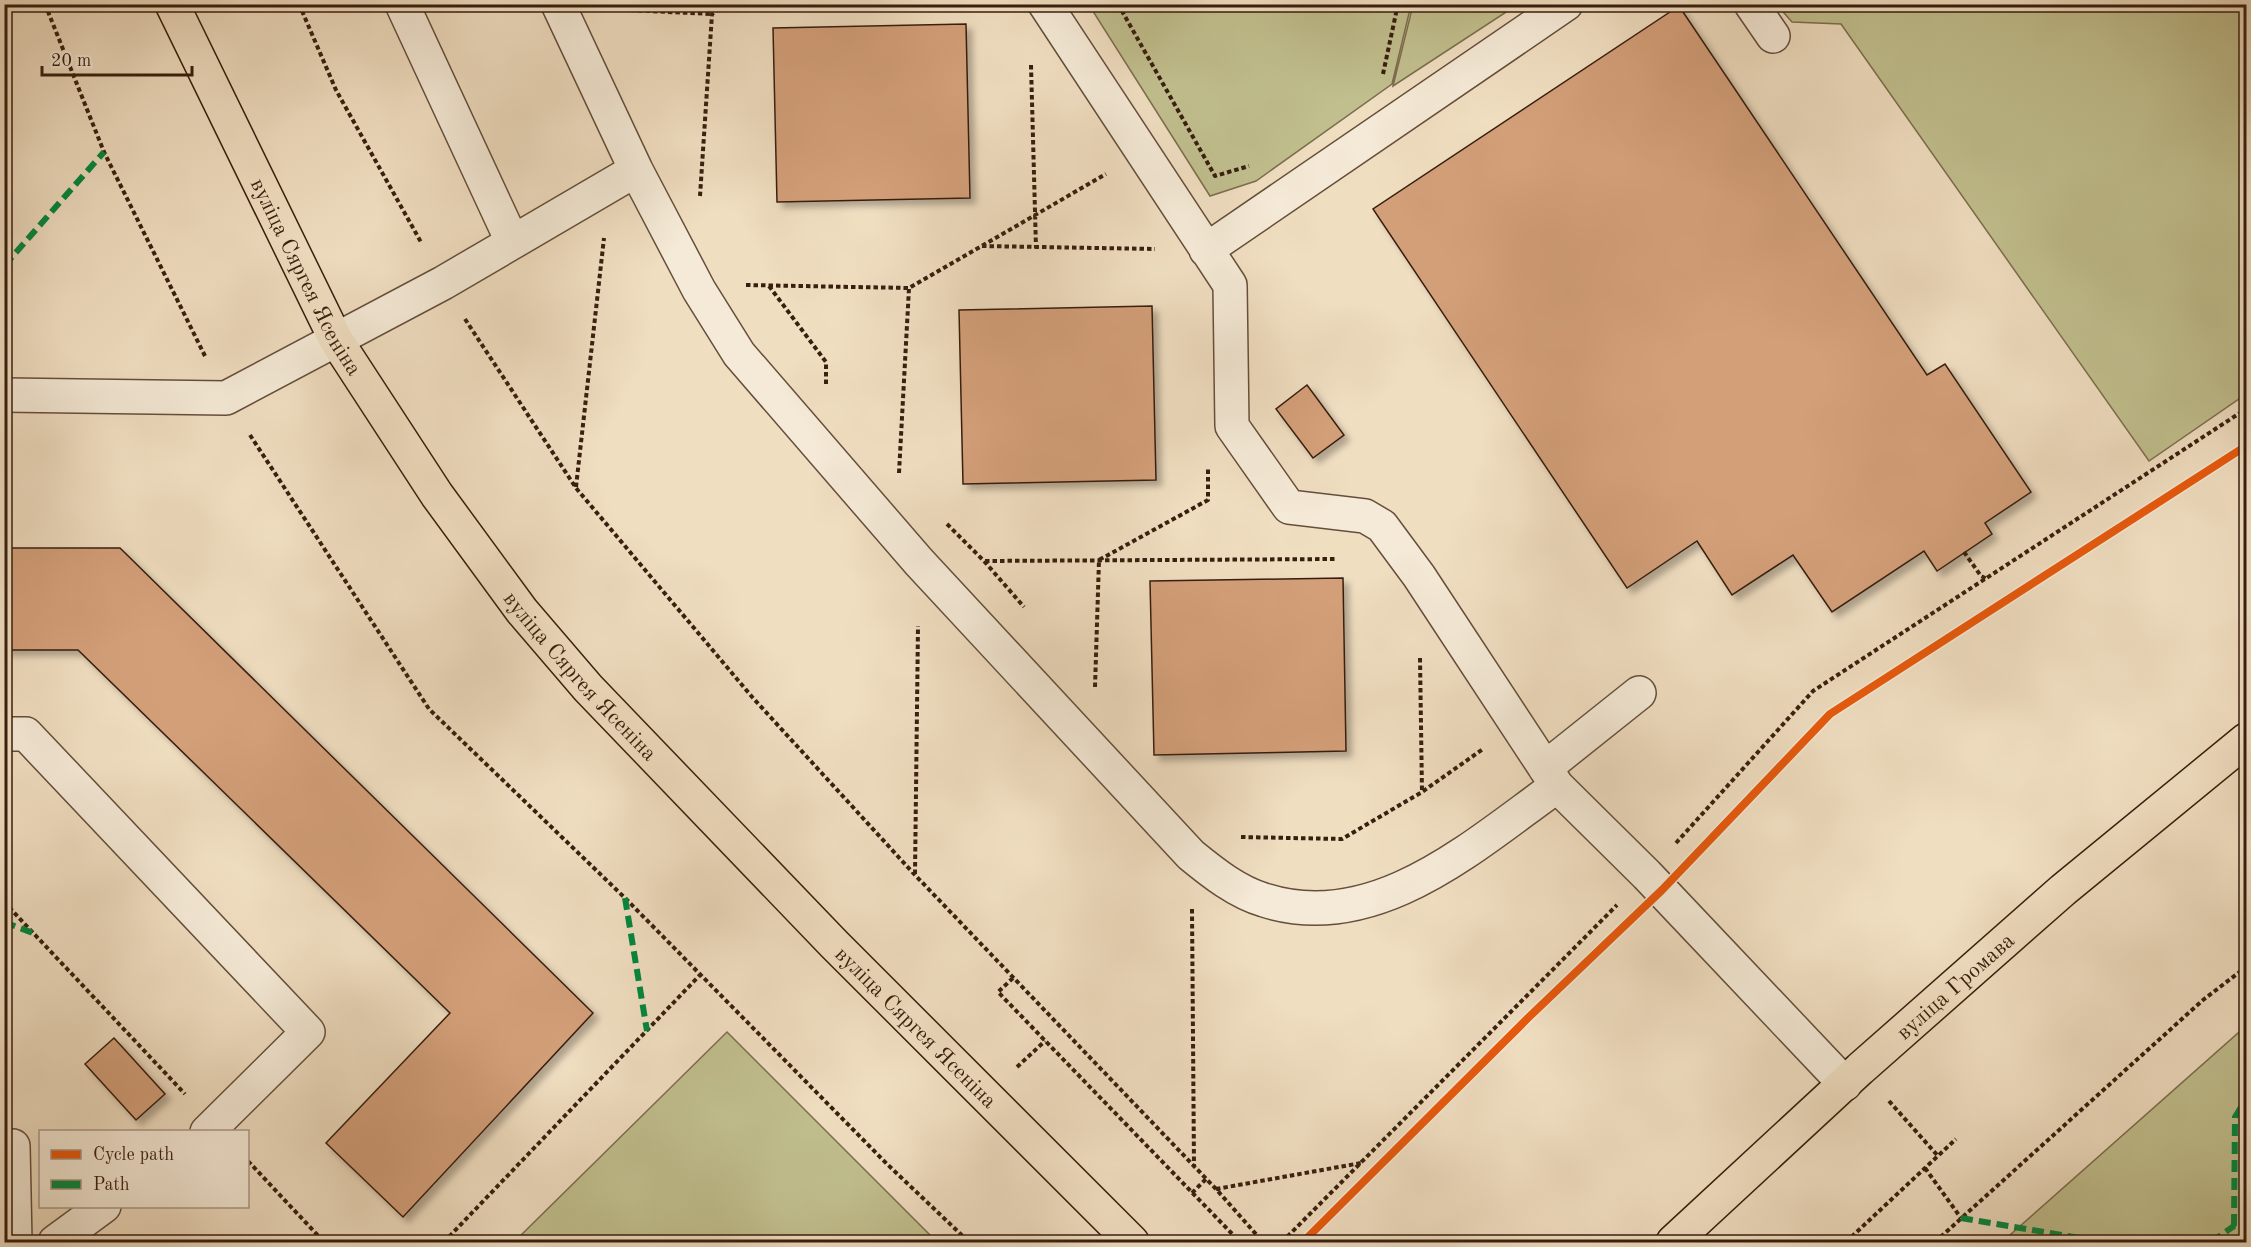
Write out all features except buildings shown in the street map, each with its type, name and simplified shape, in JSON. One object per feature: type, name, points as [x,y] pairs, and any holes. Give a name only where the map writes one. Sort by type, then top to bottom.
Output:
[{"type":"main road","name":"вуліца Сяргея Ясеніна","points":[[172,4],[336,340],[437,495],[522,611],[588,688],[834,944],[1132,1242]]},
{"type":"main road","name":"вуліца Громава","points":[[1673,1242],[1852,1077],[2062,890],[2247,740]]},
{"type":"lane","points":[[402,4],[512,241]]},
{"type":"lane","points":[[558,4],[636,170],[699,290],[739,354],[919,562],[1191,855],[1223,880],[1264,900],[1311,909],[1350,906],[1391,893],[1454,860],[1551,777],[1639,693]]},
{"type":"lane","points":[[1045,4],[1230,285],[1232,426],[1289,507],[1365,516],[1382,526],[1419,576],[1516,727],[1551,777],[1852,1077]]},
{"type":"lane","points":[[1206,250],[1566,4]]},
{"type":"lane","points":[[1751,4],[1773,36]]},
{"type":"lane","points":[[4,395],[226,398],[443,283],[636,170]]},
{"type":"lane","points":[[4,734],[26,734],[308,1032],[211,1129]]},
{"type":"lane","points":[[13,1146],[15,1242]]},
{"type":"lane","points":[[55,1242],[101,1208]]},
{"type":"path","points":[[45,4],[104,152],[226,398],[429,709],[625,898],[699,975],[969,1242]]},
{"type":"path","points":[[299,4],[336,90],[443,283],[576,488],[753,698],[915,874],[1216,1189],[1263,1242]]},
{"type":"path","points":[[607,9],[712,14],[726,4]]},
{"type":"path","points":[[1118,4],[1215,176],[1261,162]]},
{"type":"path","points":[[1375,80],[1384,73],[1398,4]]},
{"type":"path","points":[[700,200],[712,14]]},
{"type":"path","points":[[1031,54],[1036,248]]},
{"type":"path","points":[[734,284],[909,288],[1143,153]]},
{"type":"path","points":[[576,488],[605,228]]},
{"type":"path","points":[[982,246],[1159,249]]},
{"type":"path","points":[[769,286],[826,362],[825,398]]},
{"type":"path","points":[[891,468],[899,476],[909,288]]},
{"type":"path","points":[[1282,1242],[1647,874],[1813,691],[2247,409]]},
{"type":"path","points":[[1099,560],[1208,500],[1208,465]]},
{"type":"path","points":[[942,518],[984,561],[1028,612]]},
{"type":"path","points":[[1964,552],[1981,576],[1987,579]]},
{"type":"path","points":[[984,561],[1346,559]]},
{"type":"path","points":[[1087,681],[1095,689],[1099,560]]},
{"type":"path","points":[[915,874],[919,562]]},
{"type":"path","points":[[1420,653],[1422,792]]},
{"type":"path","points":[[1239,837],[1342,839],[1422,792],[1516,727]]},
{"type":"path","points":[[1191,855],[1194,1167]]},
{"type":"path","points":[[4,902],[211,1129]]},
{"type":"path","points":[[1935,1242],[2203,1000],[2247,967]]},
{"type":"path","points":[[444,1242],[699,975]]},
{"type":"path","points":[[1013,978],[998,992],[1240,1242]]},
{"type":"path","points":[[1852,1077],[1938,1156]]},
{"type":"path","points":[[1846,1242],[1956,1139]]},
{"type":"path","points":[[249,1162],[324,1242]]},
{"type":"path","points":[[1216,1189],[1362,1162]]},
{"type":"path","points":[[1925,1168],[1961,1218]]},
{"type":"path","points":[[1192,1192],[1206,1179]]},
{"type":"shaded area","points":[[1413,4],[1517,5],[1393,86]]},
{"type":"shaded area","points":[[1089,5],[1411,5],[1392,84],[1256,181],[1210,196]]},
{"type":"shaded area","points":[[1777,5],[2246,5],[2246,394],[2149,461],[1841,24],[1792,22]]},
{"type":"shaded area","points":[[2246,1026],[2246,1242],[2002,1242]]},
{"type":"shaded area","points":[[727,1032],[937,1242],[514,1242]]},
{"type":"marked path","points":[[4,266],[104,152]]},
{"type":"marked path","points":[[625,898],[647,1031]]},
{"type":"marked path","points":[[4,922],[33,933]]},
{"type":"marked path","points":[[2234,1226],[2235,1117],[2246,1099]]},
{"type":"marked path","points":[[1961,1218],[2104,1242]]},
{"type":"marked path","points":[[2211,1242],[2234,1226],[2246,1228]]},
{"type":"cycle path","points":[[1303,1242],[1530,1016],[1662,890],[1830,714],[2246,446]]}]
